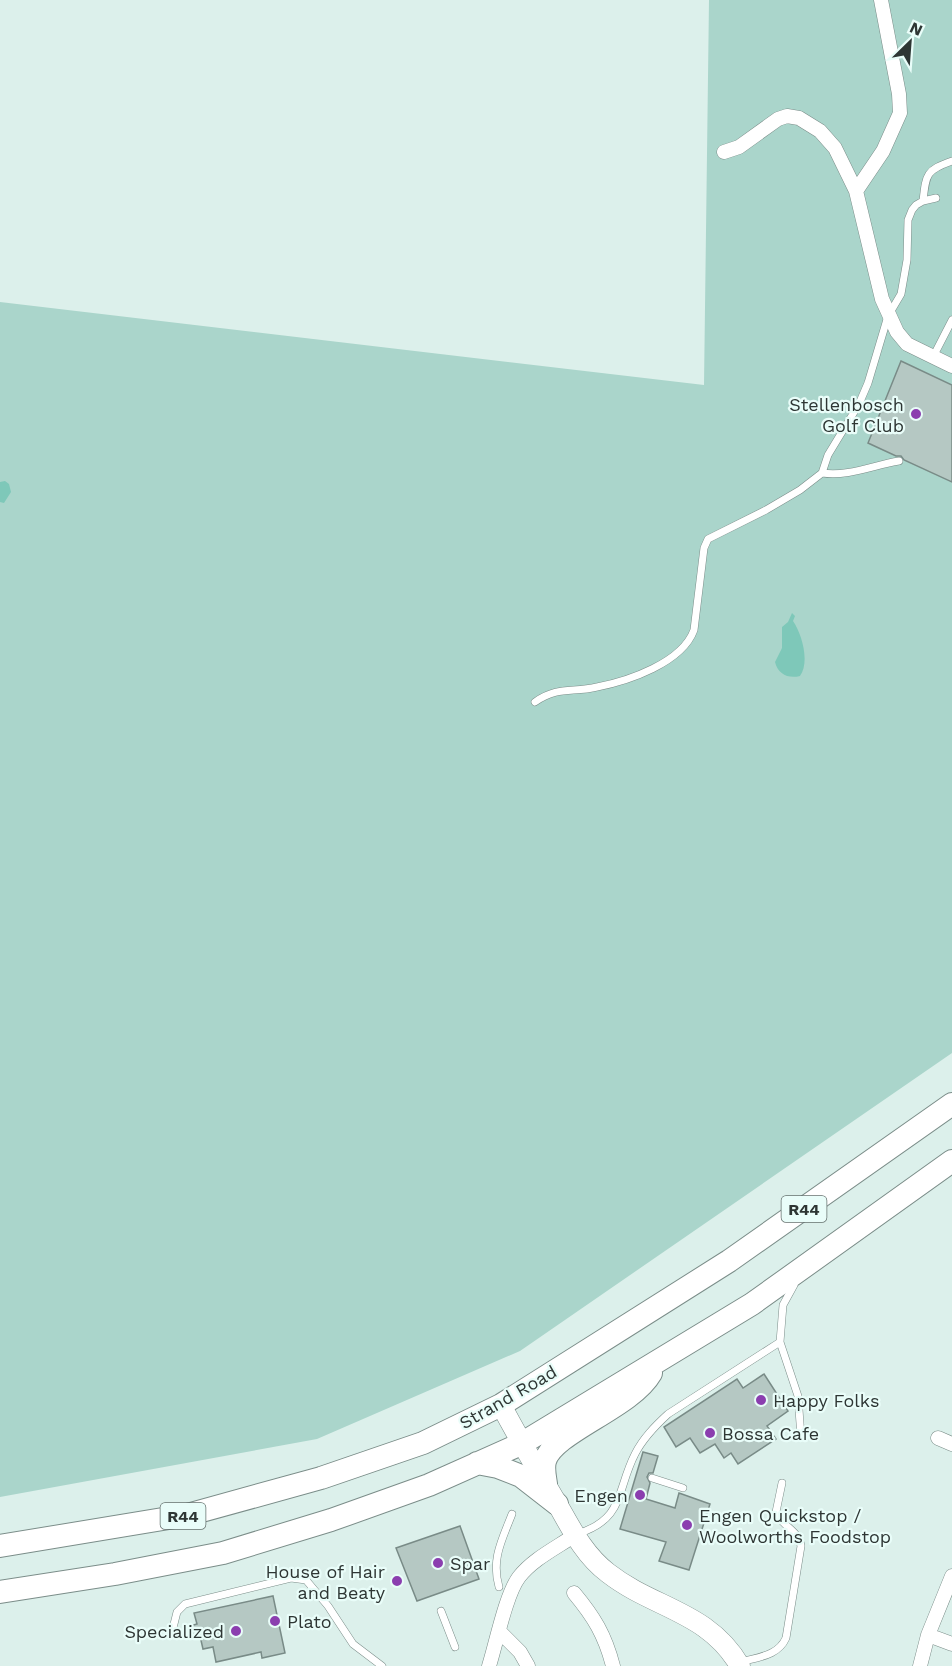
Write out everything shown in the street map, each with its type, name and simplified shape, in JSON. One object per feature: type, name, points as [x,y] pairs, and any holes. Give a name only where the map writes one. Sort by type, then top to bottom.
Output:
[{"type":"main road","name":"Strand Road","points":[[0,1546],[187,1515],[288,1487],[423,1443],[501,1405],[729,1261],[952,1104]]},
{"type":"main road","name":"R44","points":[[0,1592],[115,1574],[223,1553],[331,1520],[429,1485],[521,1444],[752,1304],[952,1161]]},
{"type":"main road","points":[[546,1484],[544,1462],[556,1444],[635,1394],[658,1361]]},
{"type":"main road","points":[[477,1463],[498,1467],[521,1476],[557,1504]]},
{"type":"street","points":[[856,191],[883,151],[900,113],[899,94],[881,0]]},
{"type":"street","points":[[724,152],[739,147],[778,119],[787,116],[799,118],[820,131],[835,148],[856,191],[888,316],[907,344],[952,366]]},
{"type":"street","points":[[501,1405],[521,1444],[590,1557],[627,1588],[692,1618],[710,1630],[739,1664]]},
{"type":"street","points":[[938,1438],[952,1444]]},
{"type":"street","points":[[489,1666],[518,1579],[529,1567],[575,1535]]},
{"type":"street","points":[[920,1666],[928,1635],[952,1576]]},
{"type":"street","points":[[574,1593],[594,1616],[603,1633],[613,1666]]},
{"type":"street","points":[[500,1632],[520,1652],[528,1666]]},
{"type":"street","points":[[928,1635],[952,1644]]},
{"type":"lane","points":[[923,201],[926,179],[934,168],[952,161]]},
{"type":"lane","points":[[822,474],[828,455],[859,404],[868,383],[888,316],[896,305],[905,282],[908,220],[916,205],[936,198]]},
{"type":"lane","points":[[933,357],[952,320]]},
{"type":"lane","points":[[535,702],[551,692],[596,688],[629,678],[652,669],[681,649],[688,642],[694,630],[704,548],[708,539],[766,510],[822,474],[848,473],[899,460]]},
{"type":"lane","points":[[801,1437],[798,1396],[780,1342],[783,1305],[787,1295],[817,1257]]},
{"type":"lane","points":[[575,1535],[591,1530],[606,1520],[633,1472],[634,1456],[653,1428],[668,1414],[780,1342]]},
{"type":"lane","points":[[652,1478],[683,1488]]},
{"type":"lane","points":[[739,1664],[777,1652],[783,1646],[786,1638],[801,1546],[798,1535],[781,1520],[776,1512],[782,1483]]},
{"type":"lane","points":[[499,1587],[494,1571],[496,1558],[512,1514]]},
{"type":"lane","points":[[173,1628],[177,1612],[185,1604],[291,1578],[306,1580],[328,1606],[353,1644],[382,1666]]},
{"type":"lane","points":[[441,1611],[455,1647]]},
{"type":"shaded area","name":"Stellenbosch Golf Club","points":[[709,0],[952,0],[952,1053],[520,1351],[317,1439],[0,1497],[0,302],[704,385]]},
{"type":"shaded area","points":[[5,481],[9,484],[11,492],[4,503],[0,502],[0,482]]},
{"type":"shaded area","points":[[792,613],[795,616],[793,621],[802,640],[805,656],[803,670],[800,676],[796,677],[781,672],[775,662],[782,648],[782,627],[788,622]]},
{"type":"building","name":"Stellenbosch Golf Club","points":[[901,361],[952,385],[952,482],[904,460],[901,456],[896,456],[868,443]]},
{"type":"building","points":[[764,1374],[788,1411],[767,1426],[776,1439],[738,1464],[731,1453],[724,1458],[715,1444],[700,1453],[690,1438],[676,1447],[664,1427],[737,1379],[743,1388]]},
{"type":"building","points":[[643,1452],[658,1456],[653,1473],[649,1473],[647,1477],[650,1483],[646,1499],[675,1508],[679,1493],[710,1504],[689,1570],[659,1561],[666,1542],[620,1529]]},
{"type":"building","name":"Spar","points":[[460,1526],[479,1579],[417,1601],[396,1548]]},
{"type":"building","name":"Specialized","points":[[273,1596],[285,1653],[262,1658],[261,1652],[216,1662],[213,1647],[203,1649],[200,1636],[193,1638],[190,1626],[197,1624],[194,1613]]},
{"type":"place","name":"Stellenbosch Golf Club","points":[[916,414]]},
{"type":"place","name":"Happy Folks","points":[[761,1400]]},
{"type":"place","name":"Bossa Cafe","points":[[710,1433]]},
{"type":"place","name":"Engen","points":[[640,1495]]},
{"type":"place","name":"Engen Quickstop / Woolworths Foodstop","points":[[687,1525]]},
{"type":"place","name":"Spar","points":[[438,1563]]},
{"type":"place","name":"House of Hair and Beaty","points":[[397,1581]]},
{"type":"place","name":"Plato","points":[[275,1621]]},
{"type":"place","name":"Specialized","points":[[236,1631]]}]
